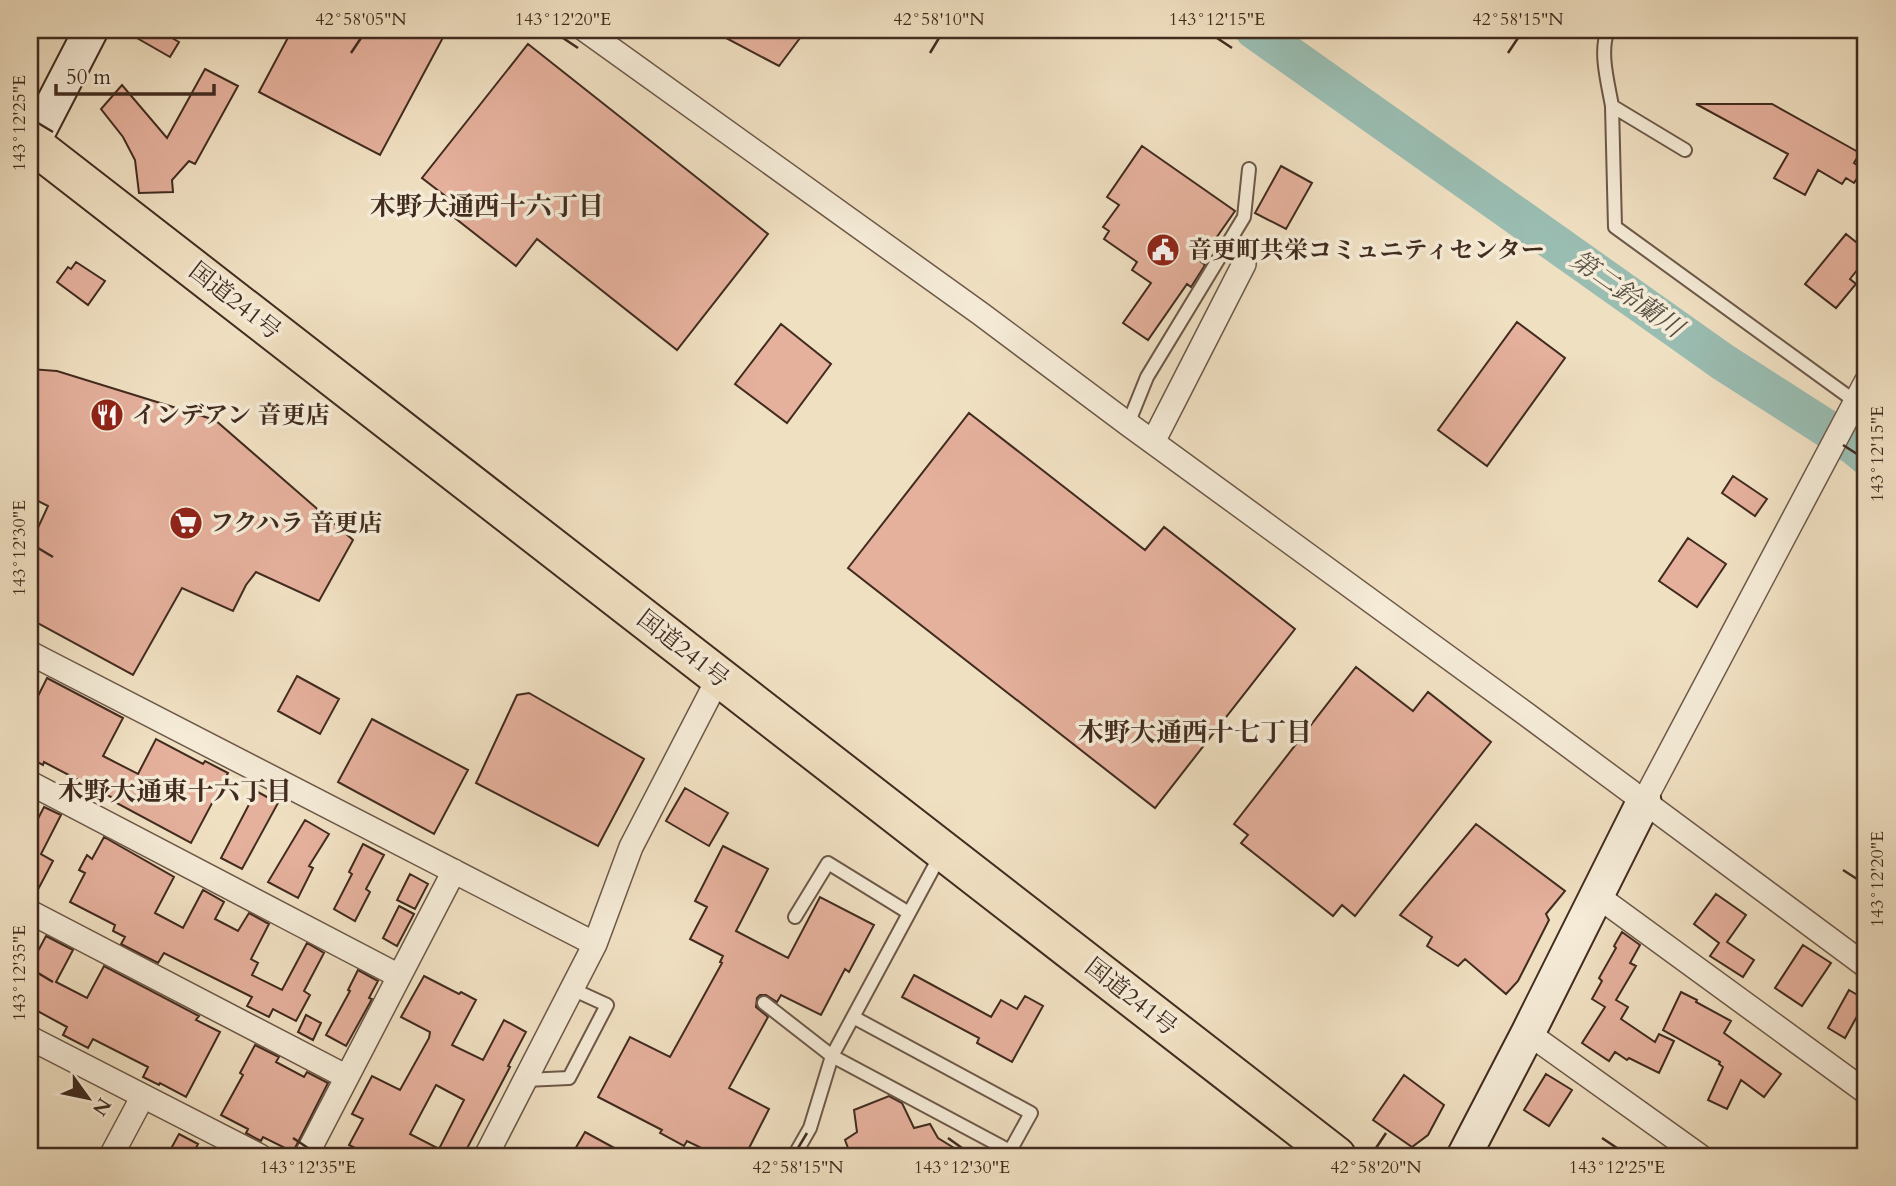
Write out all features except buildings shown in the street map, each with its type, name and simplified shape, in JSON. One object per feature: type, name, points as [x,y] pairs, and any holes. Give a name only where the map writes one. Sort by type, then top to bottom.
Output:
[{"type":"highway","name":"国道241号","points":[[31,145],[1336,1156]]},
{"type":"street","points":[[31,145],[91,30]]},
{"type":"street","points":[[585,30],[981,314],[1866,966]]},
{"type":"street","points":[[1153,442],[1244,264]]},
{"type":"street","points":[[1464,1156],[1644,801],[1857,401]]},
{"type":"street","points":[[30,653],[595,944]]},
{"type":"street","points":[[486,1156],[595,944],[631,847],[719,677]]},
{"type":"street","points":[[30,783],[399,976]]},
{"type":"street","points":[[306,1156],[454,871]]},
{"type":"street","points":[[1596,895],[1866,1092]]},
{"type":"street","points":[[30,912],[347,1077]]},
{"type":"street","points":[[1528,1033],[1700,1156]]},
{"type":"street","points":[[30,1038],[260,1156]]},
{"type":"street","points":[[111,1156],[143,1096]]},
{"type":"lane","points":[[1608,30],[1605,38],[1606,73],[1612,106],[1615,227],[1857,401]]},
{"type":"lane","points":[[1612,106],[1685,150]]},
{"type":"lane","points":[[1128,424],[1147,377],[1244,218],[1249,169]]},
{"type":"lane","points":[[794,1156],[810,1128],[832,1056],[943,851]]},
{"type":"lane","points":[[795,917],[828,863],[909,913]]},
{"type":"lane","points":[[525,1080],[569,1078],[607,1004],[572,989]]},
{"type":"lane","points":[[764,1003],[832,1056],[1010,1152],[1031,1113],[853,1017]]},
{"type":"waterway","name":"第二鈴蘭川","points":[[1254,30],[1723,362],[1866,456]]},
{"type":"place","name":"音更町共栄コミュニティセンター","points":[[1163,250]]},
{"type":"place","name":"インデアン 音更店","points":[[107,415]]},
{"type":"place","name":"フクハラ 音更店","points":[[186,523]]},
{"type":"district","name":"木野大通西十六丁目","points":[[487,206]]},
{"type":"district","name":"木野大通西十七丁目","points":[[1195,732]]},
{"type":"district","name":"木野大通東十六丁目","points":[[175,791]]}]
